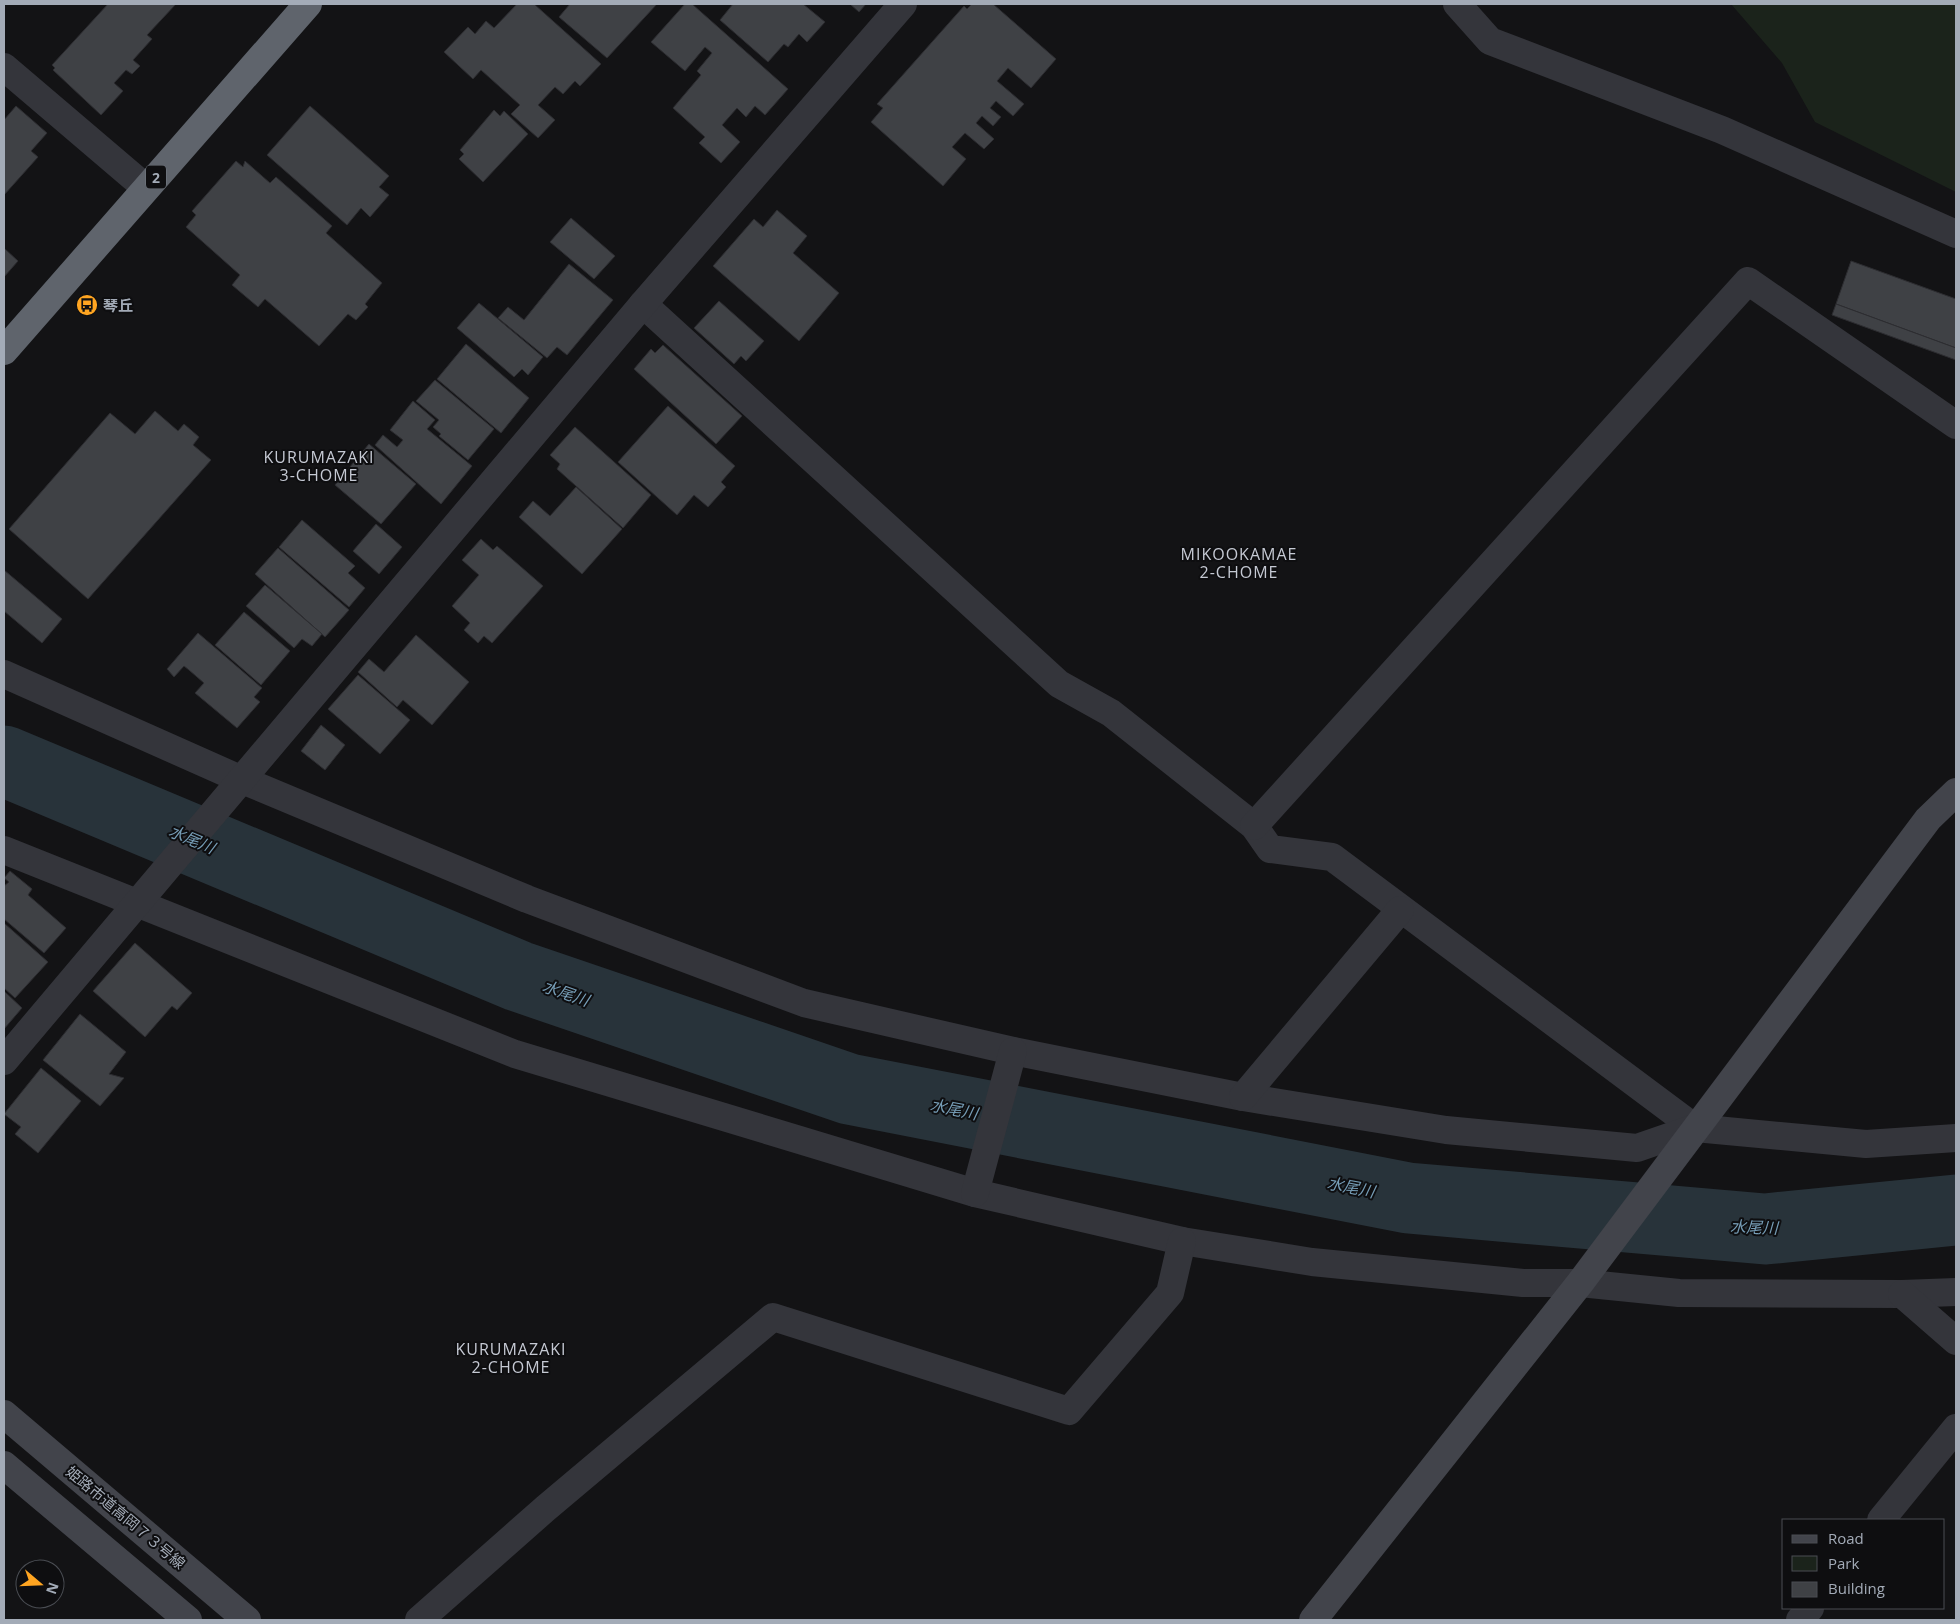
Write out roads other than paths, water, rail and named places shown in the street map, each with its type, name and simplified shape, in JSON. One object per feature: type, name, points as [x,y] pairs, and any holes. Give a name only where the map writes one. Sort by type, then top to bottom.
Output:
[{"type":"highway","name":"2","points":[[4,350],[308,4]]},
{"type":"street","points":[[4,1060],[643,304],[903,4]]},
{"type":"street","points":[[1457,4],[1490,41],[1722,130],[1956,234]]},
{"type":"street","points":[[4,67],[146,188]]},
{"type":"street","points":[[1254,826],[1748,281],[1956,425]]},
{"type":"street","points":[[643,304],[1059,684],[1111,713],[1254,826],[1270,849],[1332,857],[1400,910],[1695,1128]]},
{"type":"street","points":[[4,674],[240,779],[527,899],[804,1003],[1013,1051],[1243,1097],[1446,1130],[1637,1148],[1695,1128],[1866,1144],[1956,1138]]},
{"type":"street","points":[[1313,1620],[1580,1284],[1928,819],[1956,792]]},
{"type":"street","points":[[4,850],[135,904],[515,1054],[975,1193],[1182,1241],[1312,1262],[1523,1283],[1580,1284],[1679,1293],[1902,1294],[1956,1292]]},
{"type":"street","points":[[1243,1097],[1400,910]]},
{"type":"street","points":[[975,1193],[1013,1051]]},
{"type":"street","points":[[419,1620],[546,1508],[773,1317],[1069,1411],[1170,1293],[1182,1241]]},
{"type":"street","points":[[1902,1294],[1956,1342]]},
{"type":"street","name":"姫路市道高岡７３号線","points":[[4,1414],[247,1620]]},
{"type":"street","points":[[1883,1519],[1956,1428]]},
{"type":"street","points":[[4,1465],[188,1620]]},
{"type":"street","points":[[1800,1620],[1809,1609]]},
{"type":"waterway","name":"水尾川","points":[[4,761],[518,976],[849,1089],[1408,1198],[1765,1229],[1956,1210]]},
{"type":"place","name":"琴丘","points":[[87,305]]},
{"type":"district","name":"KURUMAZAKI 3-CHOME","points":[[319,466]]},
{"type":"district","name":"MIKOOKAMAE 2-CHOME","points":[[1239,563]]},
{"type":"district","name":"KURUMAZAKI 2-CHOME","points":[[511,1358]]}]
